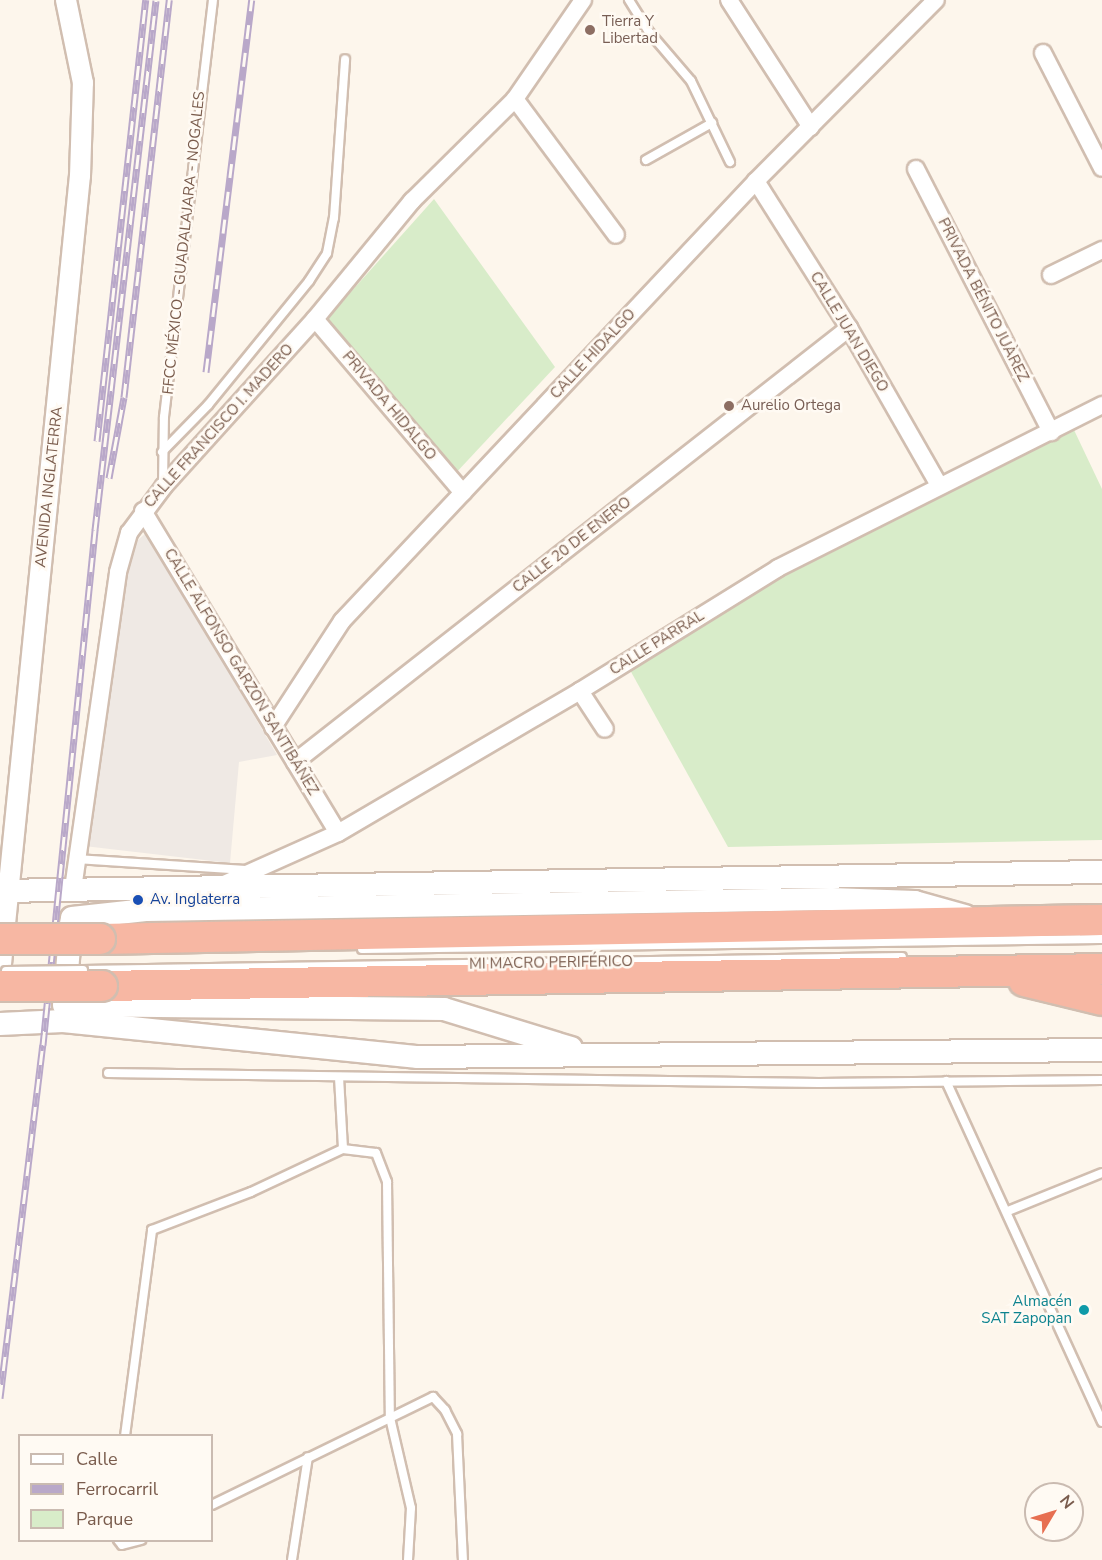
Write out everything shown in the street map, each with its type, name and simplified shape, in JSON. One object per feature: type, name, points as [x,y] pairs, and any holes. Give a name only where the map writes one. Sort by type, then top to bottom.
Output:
[{"type":"highway","points":[[5,946],[92,946],[1102,920]]},
{"type":"highway","points":[[0,986],[93,978],[1102,969]]},
{"type":"highway","points":[[984,971],[1102,1000]]},
{"type":"main road","points":[[4,891],[1102,872]]},
{"type":"main road","points":[[605,881],[698,901]]},
{"type":"main road","name":"CALLE FRANCISCO I. MADERO","points":[[64,1013],[73,889]]},
{"type":"main road","points":[[72,918],[146,910],[831,899],[915,902],[995,924]]},
{"type":"main road","points":[[0,1024],[64,1013],[444,1009],[590,1054]]},
{"type":"main road","points":[[64,1013],[363,1054],[1102,1050]]},
{"type":"street","name":"AVENIDA INGLATERRA","points":[[0,973],[4,891],[80,176],[83,83],[66,0]]},
{"type":"street","name":"CALLE FRANCISCO I. MADERO","points":[[73,889],[118,572],[129,533],[143,511],[164,486],[315,319],[412,201],[514,99],[583,0]]},
{"type":"street","points":[[729,0],[811,127]]},
{"type":"street","name":"CALLE HIDALGO","points":[[273,727],[342,621],[756,180],[936,0]]},
{"type":"street","points":[[1043,53],[1102,168]]},
{"type":"street","points":[[514,99],[616,235]]},
{"type":"street","name":"PRIVADA BÉNITO JUÀREZ","points":[[916,169],[1051,432]]},
{"type":"street","name":"CALLE JUAN DIEGO","points":[[756,180],[849,328],[939,485]]},
{"type":"street","points":[[1051,275],[1102,250]]},
{"type":"street","name":"PRIVADA HIDALGO","points":[[315,319],[463,493]]},
{"type":"street","name":"CALLE 20 DE ENERO","points":[[295,762],[849,328]]},
{"type":"street","name":"CALLE PARRAL","points":[[216,889],[338,833],[580,691],[778,568],[1102,405]]},
{"type":"street","name":"CALLE ALFONSO GARZON SANTIBÁÑEZ","points":[[143,511],[338,833]]},
{"type":"street","points":[[580,691],[605,729]]},
{"type":"lane","name":"FFCC MÉXICO - GUADALAJARA - NOGALES","points":[[164,486],[162,452],[213,0]]},
{"type":"lane","points":[[629,0],[650,33],[691,81],[730,162]]},
{"type":"lane","points":[[162,452],[215,396],[309,281],[327,253],[334,218],[345,59]]},
{"type":"lane","points":[[646,160],[712,123]]},
{"type":"lane","points":[[76,859],[259,870]]},
{"type":"lane","name":"MI MACRO PERIFÉRICO","points":[[348,949],[1102,939]]},
{"type":"lane","points":[[0,954],[5,946]]},
{"type":"lane","points":[[53,953],[92,946]]},
{"type":"lane","name":"MI MACRO PERIFÉRICO","points":[[0,973],[93,978],[910,957]]},
{"type":"lane","points":[[108,1073],[339,1077],[1102,1080]]},
{"type":"lane","points":[[339,1077],[343,1149]]},
{"type":"lane","points":[[946,1081],[1008,1211],[1102,1422]]},
{"type":"lane","points":[[125,1434],[152,1230],[251,1192],[343,1149],[376,1153],[387,1182],[390,1418],[411,1508],[408,1560]]},
{"type":"lane","points":[[1008,1211],[1102,1173]]},
{"type":"lane","points":[[213,1504],[433,1397],[446,1410],[457,1434],[463,1560]]},
{"type":"lane","points":[[292,1560],[308,1457]]},
{"type":"lane","points":[[120,1542],[122,1545],[133,1542]]},
{"type":"shaded area","points":[[147,532],[277,755],[239,762],[230,863],[84,846],[127,550]]},
{"type":"green space","points":[[434,199],[555,367],[454,475],[324,322]]},
{"type":"green space","points":[[1074,430],[1102,489],[1102,840],[728,847],[630,670],[784,572]]},
{"type":"railway","points":[[97,441],[146,0]]},
{"type":"railway","points":[[0,1398],[43,1045],[95,530],[156,0]]},
{"type":"railway","points":[[109,478],[124,397],[169,0]]},
{"type":"railway","points":[[206,372],[252,0]]},
{"type":"place","name":"Tierra Y Libertad","points":[[590,30]]},
{"type":"place","name":"Aurelio Ortega","points":[[729,406]]},
{"type":"place","name":"Av. Inglaterra","points":[[138,900]]},
{"type":"place","name":"Almacén SAT Zapopan","points":[[1084,1310]]}]
